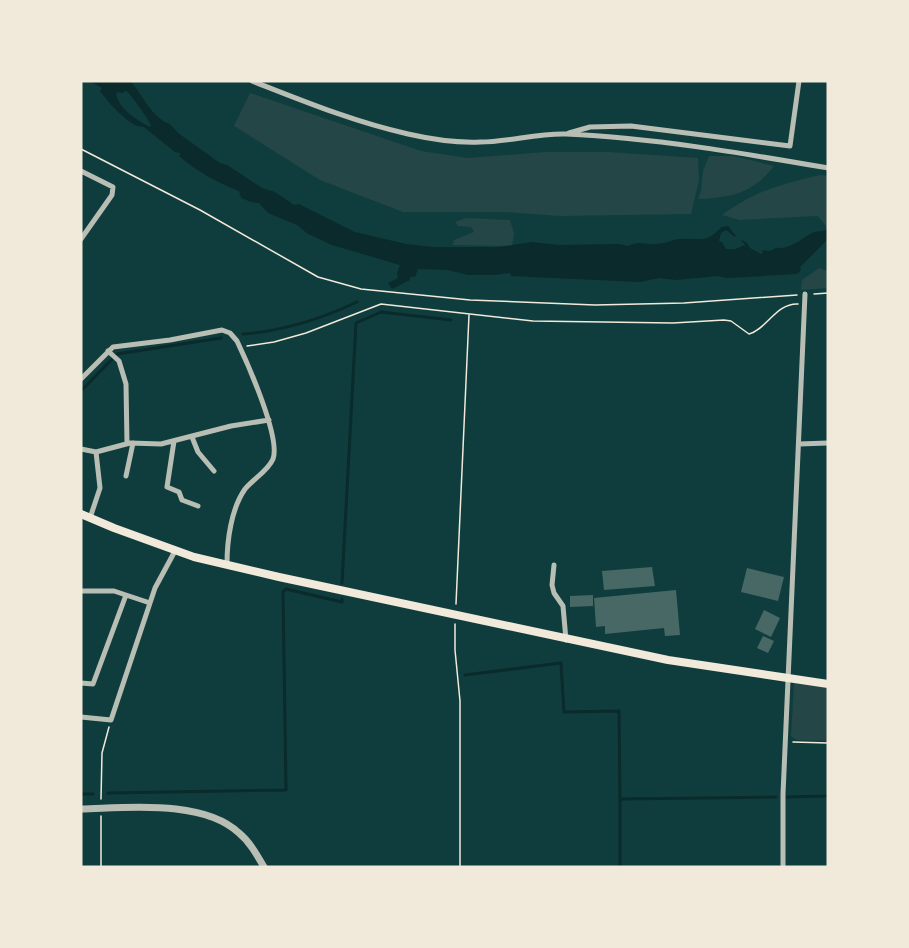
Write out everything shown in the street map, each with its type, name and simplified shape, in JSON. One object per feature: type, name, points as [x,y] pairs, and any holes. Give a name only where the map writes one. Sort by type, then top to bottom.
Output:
[{"type":"main road","points":[[81,514],[176,551],[455,616],[719,669],[828,684]]},
{"type":"street","points":[[252,81],[345,116],[419,135],[480,142],[562,134],[590,127],[631,126],[790,146],[799,81]]},
{"type":"street","points":[[562,134],[625,138],[729,150],[828,168]]},
{"type":"street","points":[[81,171],[113,187],[112,195],[81,239]]},
{"type":"street","points":[[783,867],[783,794],[805,294]]},
{"type":"street","points":[[81,380],[113,347],[170,340],[222,330],[230,333],[240,347],[269,420],[274,454],[272,461],[241,497],[228,534],[227,564]]},
{"type":"street","points":[[108,351],[119,361],[126,384],[130,444],[126,476]]},
{"type":"street","points":[[81,449],[96,452],[130,444],[161,444],[231,426],[269,420]]},
{"type":"street","points":[[192,437],[198,452],[214,471]]},
{"type":"street","points":[[174,441],[167,487],[179,492],[182,500],[198,506]]},
{"type":"street","points":[[799,444],[828,443]]},
{"type":"street","points":[[90,518],[100,488],[96,452]]},
{"type":"street","points":[[81,717],[111,720],[155,588],[176,551]]},
{"type":"street","points":[[554,566],[552,585],[554,593],[563,606],[566,640]]},
{"type":"street","points":[[81,591],[114,591],[150,603]]},
{"type":"street","points":[[81,683],[93,684],[126,595]]},
{"type":"street","points":[[81,809],[164,809],[196,812],[219,820],[238,832],[253,849],[264,867]]},
{"type":"path","points":[[81,149],[200,210],[318,277],[361,288],[470,300],[595,305],[684,303],[828,292]]},
{"type":"path","points":[[240,347],[274,342],[306,333],[381,304],[533,321],[673,323],[724,320],[731,321],[749,334],[759,330],[771,317],[793,304],[804,304]]},
{"type":"path","points":[[460,867],[460,701],[455,650],[455,616],[469,314]]},
{"type":"path","points":[[101,867],[102,753],[111,720]]},
{"type":"path","points":[[786,741],[828,743]]},
{"type":"shaded area","points":[[90,81],[130,81],[158,117],[220,163],[227,165],[262,188],[275,192],[294,205],[299,204],[355,232],[406,244],[433,247],[499,247],[532,242],[559,245],[619,244],[628,246],[639,243],[659,244],[679,239],[702,239],[728,226],[736,236],[726,230],[721,233],[719,241],[726,249],[735,249],[745,245],[740,239],[761,254],[762,250],[770,251],[795,244],[816,232],[828,230],[828,239],[800,267],[801,270],[797,274],[727,278],[718,276],[676,280],[659,278],[640,282],[511,276],[510,273],[468,275],[448,270],[418,269],[415,277],[410,277],[410,280],[392,289],[388,283],[398,278],[400,265],[332,245],[308,234],[297,225],[268,213],[259,203],[241,198],[239,191],[200,172],[179,156],[181,154],[176,153],[144,127],[126,119],[100,91],[102,88]],"holes":[[[126,91],[147,118],[150,127],[134,117],[121,104],[116,94]]]},
{"type":"shaded area","points":[[250,93],[421,151],[468,158],[545,152],[609,152],[698,158],[699,180],[691,214],[561,216],[504,212],[403,212],[320,180],[234,126]]},
{"type":"shaded area","points":[[709,156],[734,156],[774,166],[758,183],[740,192],[721,197],[698,199],[703,171]]},
{"type":"shaded area","points":[[820,175],[828,176],[828,229],[818,216],[740,220],[722,215],[757,194],[780,185]]},
{"type":"shaded area","points":[[466,218],[510,220],[514,234],[512,246],[453,245],[454,240],[474,232],[471,227],[458,226],[455,222]]},
{"type":"shaded area","points":[[819,268],[828,271],[828,288],[801,290],[802,280]]},
{"type":"shaded area","points":[[794,683],[828,688],[828,741],[797,740],[791,736]]},
{"type":"building","points":[[652,567],[655,586],[604,590],[602,571]]},
{"type":"building","points":[[747,568],[784,577],[778,601],[741,592]]},
{"type":"building","points":[[676,590],[680,635],[665,636],[664,628],[605,634],[605,626],[596,627],[594,598]]},
{"type":"building","points":[[593,595],[593,606],[570,607],[570,596]]},
{"type":"building","points":[[764,610],[780,618],[771,637],[755,629]]},
{"type":"building","points":[[763,636],[774,641],[768,653],[757,648]]},
{"type":"waterway","points":[[243,334],[302,323],[357,302]]},
{"type":"waterway","points":[[342,583],[356,323],[381,312],[451,320]]},
{"type":"waterway","points":[[81,391],[117,354],[221,338]]},
{"type":"waterway","points":[[108,793],[286,790],[283,592],[286,589],[342,602],[342,599]]},
{"type":"waterway","points":[[465,675],[561,663],[564,712],[619,711],[620,799]]},
{"type":"waterway","points":[[81,794],[93,794]]},
{"type":"waterway","points":[[787,797],[828,796]]},
{"type":"waterway","points":[[620,867],[620,799],[776,797]]}]
